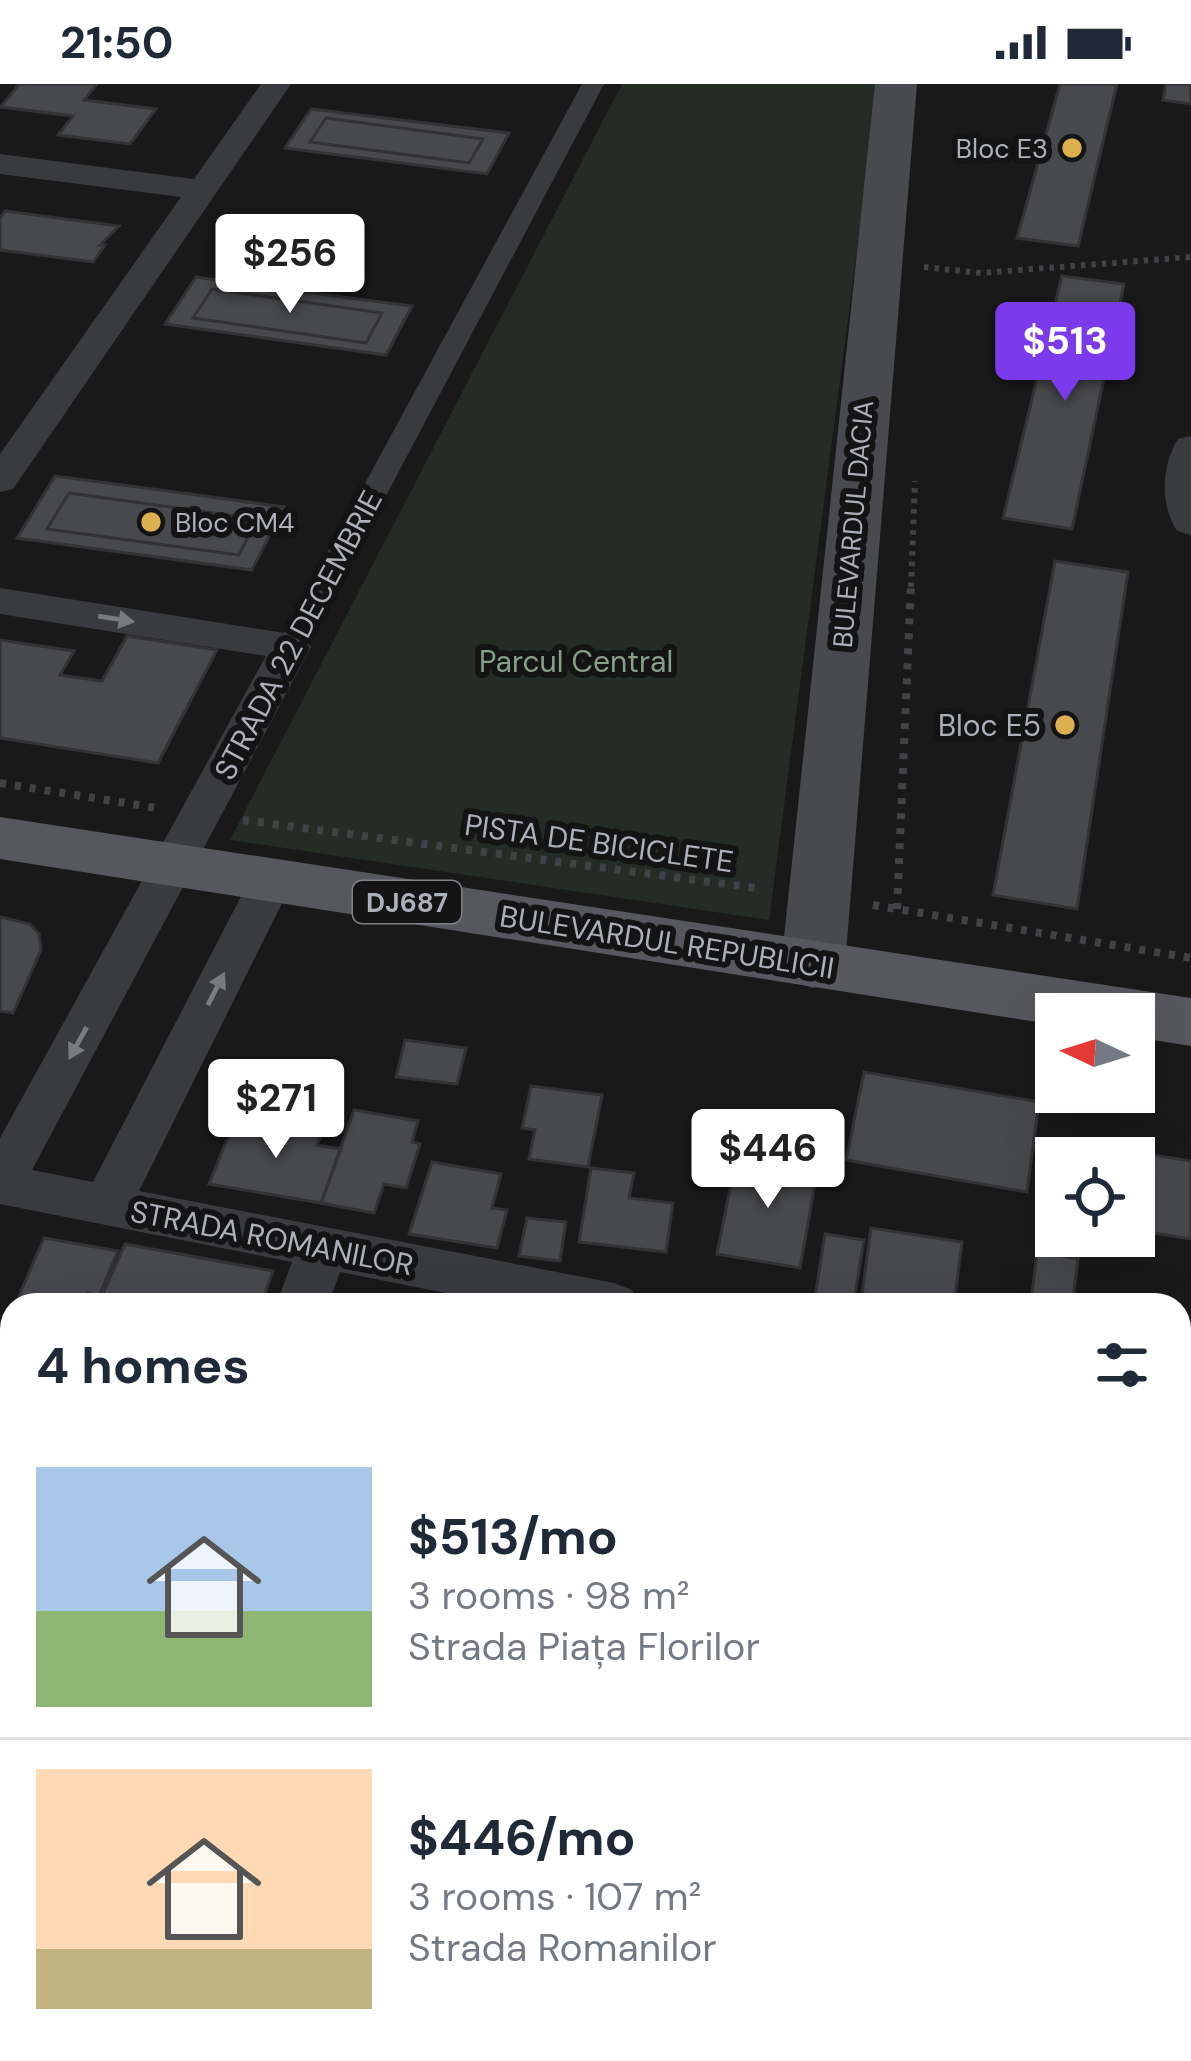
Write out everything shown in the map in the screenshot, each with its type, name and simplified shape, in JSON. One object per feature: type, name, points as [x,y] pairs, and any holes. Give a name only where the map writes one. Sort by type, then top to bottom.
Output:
[{"type":"main road","name":"BULEVARDUL DACIA","points":[[813,965],[896,84]]},
{"type":"main road","name":"BULEVARDUL REPUBLICII","points":[[0,838],[189,841],[271,881],[1191,1022]]},
{"type":"street","points":[[0,482],[276,84]]},
{"type":"street","name":"STRADA 22 DECEMBRIE","points":[[0,1184],[189,841],[592,84]]},
{"type":"street","points":[[0,164],[203,190]]},
{"type":"street","points":[[1191,447],[1182,502],[1191,523]]},
{"type":"street","points":[[0,601],[291,646]]},
{"type":"street","points":[[106,1206],[271,881]]},
{"type":"street","name":"STRADA ROMANILOR","points":[[0,1184],[552,1293]]},
{"type":"street","points":[[306,1293],[323,1249]]},
{"type":"path","points":[[925,244],[924,267],[981,273],[1191,257]]},
{"type":"path","points":[[897,909],[915,481]]},
{"type":"path","name":"PISTA DE BICICLETE","points":[[0,783],[189,841],[821,896],[1191,958]]},
{"type":"green space","name":"Parcul Central","points":[[622,84],[879,84],[769,920],[230,840]]},
{"type":"building","points":[[19,84],[97,84],[84,100],[156,109],[130,144],[58,135],[73,116],[1,107]]},
{"type":"building","name":"Bloc E3","points":[[1060,84],[1117,84],[1078,246],[1017,238]]},
{"type":"building","points":[[1166,84],[1191,84],[1191,104],[1163,100]]},
{"type":"building","points":[[311,109],[509,133],[487,174],[285,148]]},
{"type":"building","points":[[326,118],[483,139],[469,163],[310,142]]},
{"type":"building","points":[[5,211],[119,226],[100,245],[105,245],[93,262],[0,250],[0,218]]},
{"type":"building","points":[[1062,276],[1124,284],[1072,529],[1003,518]]},
{"type":"building","points":[[196,277],[412,306],[386,355],[165,324]]},
{"type":"building","points":[[212,289],[382,313],[366,343],[193,318]]},
{"type":"building","name":"Bloc CM4","points":[[55,476],[284,507],[252,570],[17,538]]},
{"type":"building","points":[[69,493],[257,519],[239,555],[47,529]]},
{"type":"building","name":"Bloc E5","points":[[1055,561],[1128,572],[1077,909],[993,895]]},
{"type":"building","points":[[127,636],[217,650],[158,763],[0,738],[0,640],[74,651],[60,675],[102,681]]},
{"type":"building","points":[[0,917],[30,924],[39,934],[41,950],[13,1013],[0,1011]]},
{"type":"building","points":[[405,1040],[466,1048],[457,1084],[396,1077]]},
{"type":"building","points":[[864,1072],[1035,1101],[1027,1192],[846,1160]]},
{"type":"building","points":[[531,1086],[602,1095],[588,1167],[529,1159],[535,1130],[522,1128]]},
{"type":"building","points":[[354,1110],[418,1121],[412,1142],[420,1144],[406,1188],[384,1184],[374,1213],[321,1203]]},
{"type":"building","points":[[236,1117],[323,1131],[317,1145],[341,1149],[321,1203],[209,1184]]},
{"type":"building","points":[[737,1154],[818,1167],[800,1268],[717,1254]]},
{"type":"building","points":[[1155,1155],[1191,1161],[1191,1239],[1155,1233]]},
{"type":"building","points":[[432,1162],[501,1174],[492,1208],[507,1210],[497,1248],[409,1234]]},
{"type":"building","points":[[591,1168],[634,1173],[629,1198],[673,1203],[666,1252],[579,1242]]},
{"type":"building","points":[[527,1218],[566,1222],[560,1261],[519,1256]]},
{"type":"building","points":[[871,1228],[962,1242],[956,1293],[862,1293]]},
{"type":"building","points":[[825,1234],[864,1240],[855,1293],[816,1293]]},
{"type":"building","points":[[44,1238],[118,1251],[100,1293],[20,1293]]},
{"type":"building","points":[[125,1244],[273,1271],[265,1293],[103,1293]]},
{"type":"building","points":[[1036,1257],[1078,1259],[1074,1293],[1032,1293]]},
{"type":"place","name":"Bloc E3","points":[[1072,148]]},
{"type":"place","name":"Bloc CM4","points":[[151,522]]},
{"type":"place","name":"Bloc E5","points":[[1065,725]]}]
